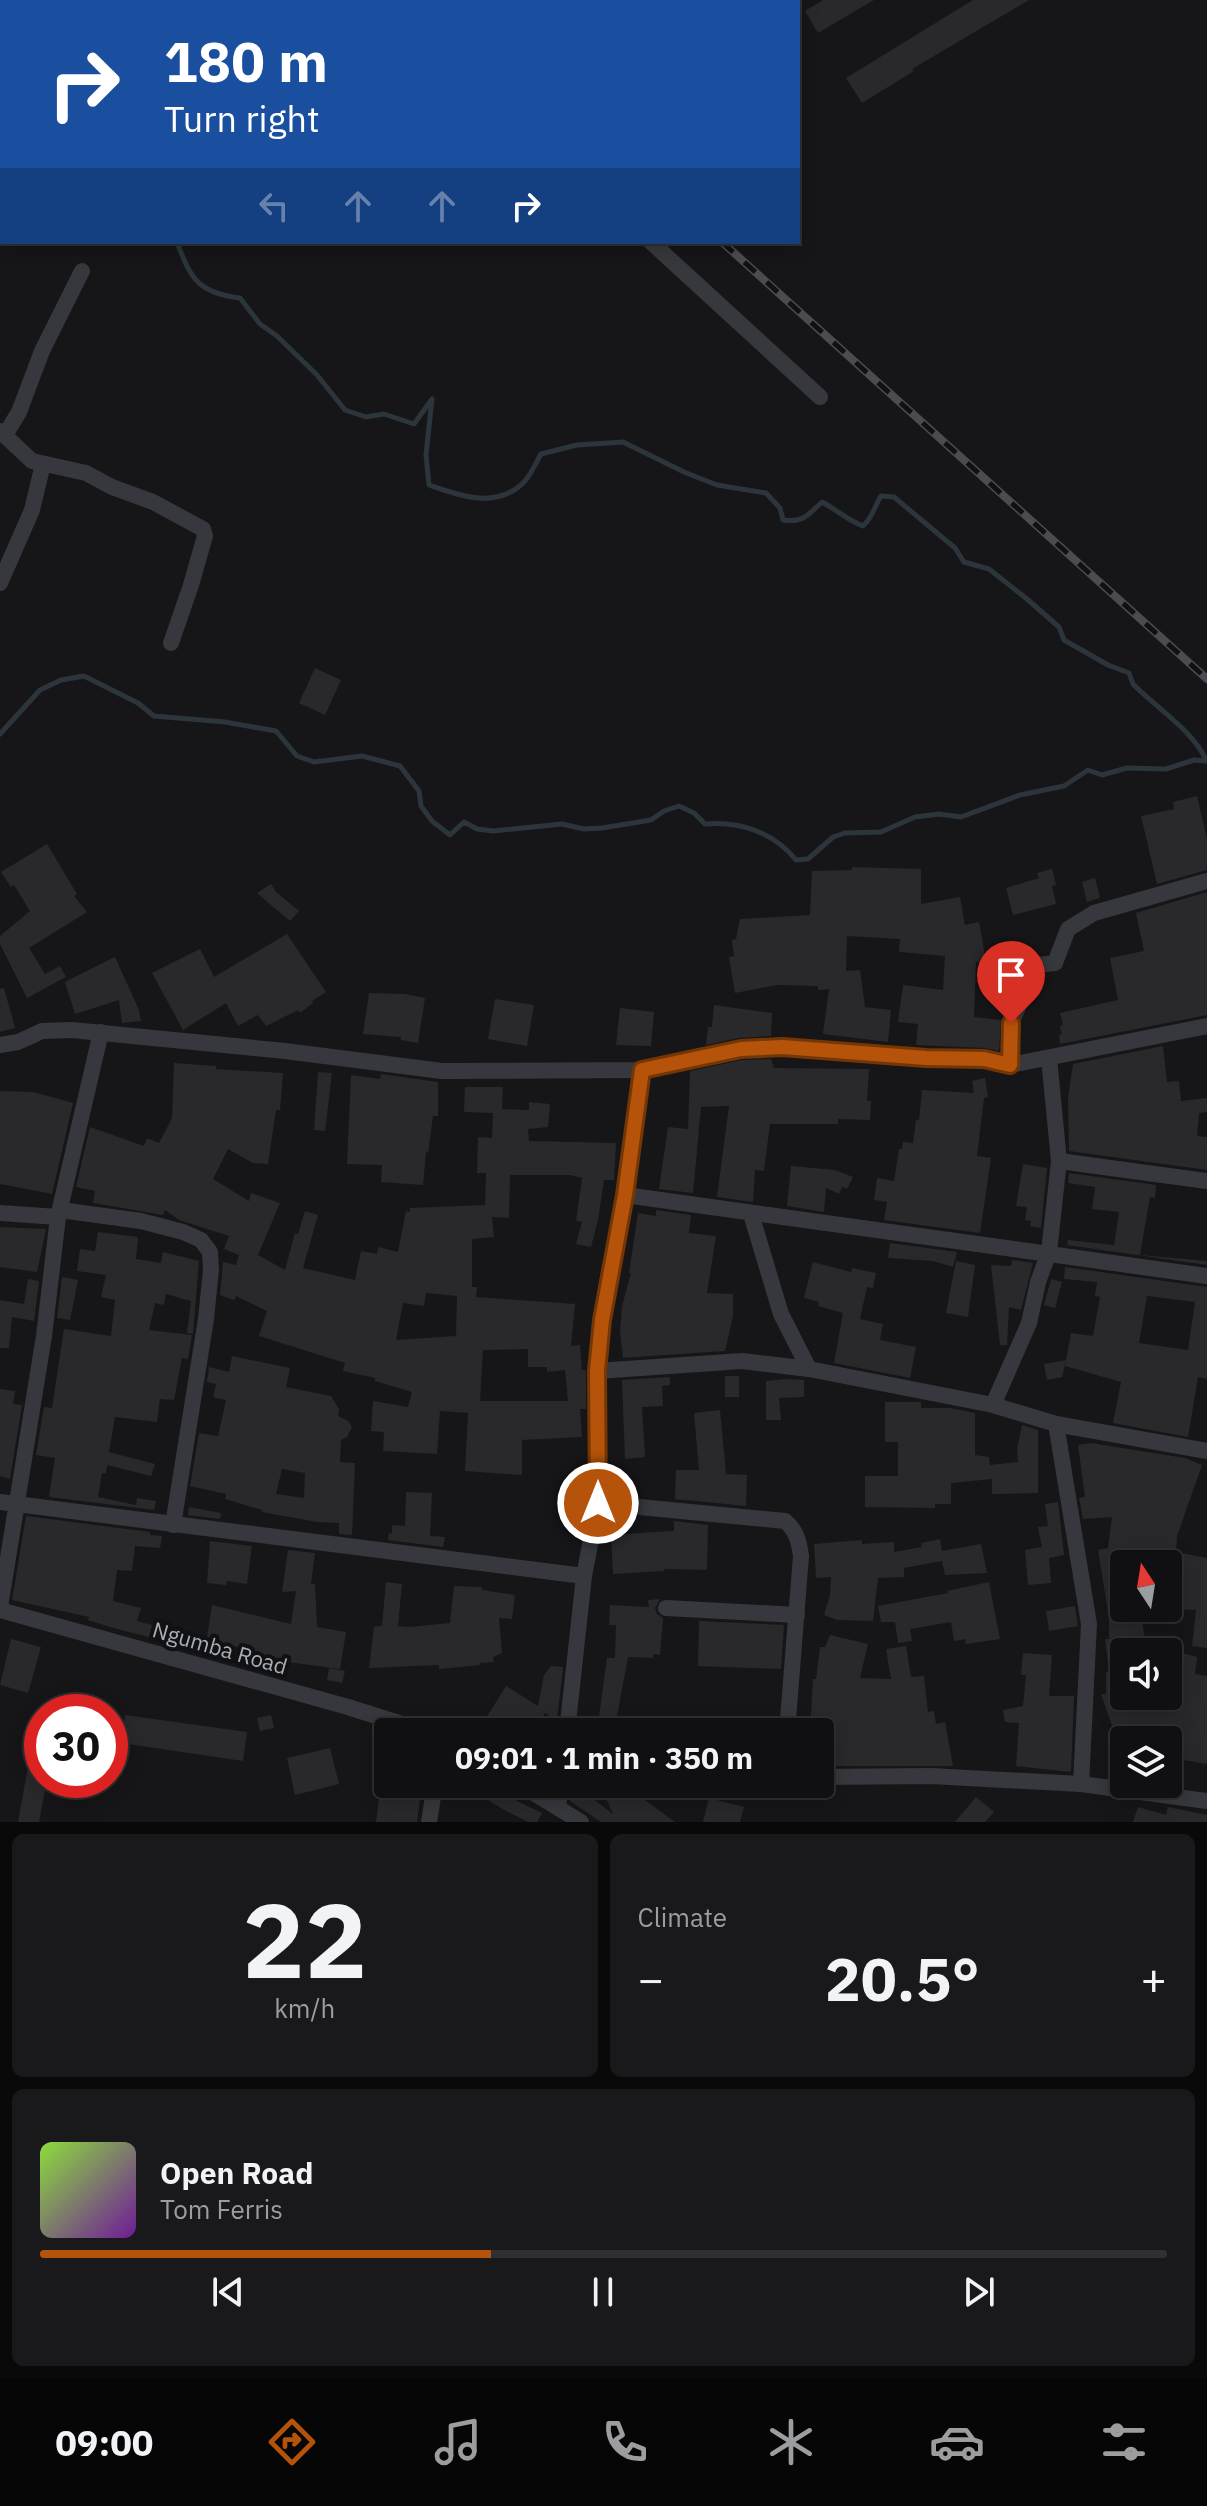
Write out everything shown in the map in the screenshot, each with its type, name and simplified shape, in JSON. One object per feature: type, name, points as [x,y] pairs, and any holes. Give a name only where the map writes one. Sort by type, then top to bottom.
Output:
[{"type":"street","points":[[653,244],[820,397]]},
{"type":"street","points":[[82,271],[42,351],[19,412],[2,433],[25,456],[43,464],[86,473],[112,487],[153,502],[203,529],[205,536],[171,643]]},
{"type":"street","points":[[0,583],[32,510],[43,464]]},
{"type":"street","points":[[1010,1065],[1011,1023],[1037,965],[1055,963],[1068,929],[1094,913],[1207,881]]},
{"type":"street","points":[[0,1045],[18,1042],[42,1031],[101,1032],[442,1071],[642,1070],[741,1049],[782,1047],[926,1058],[984,1059],[1010,1065],[1207,1026]]},
{"type":"street","points":[[0,1608],[44,1336],[59,1214],[101,1032]]},
{"type":"street","points":[[993,1405],[1029,1323],[1038,1282],[1049,1252],[1059,1161],[1049,1058]]},
{"type":"street","points":[[569,1718],[584,1576],[598,1503],[597,1371],[602,1320],[625,1195],[642,1070]]},
{"type":"street","points":[[1059,1161],[1207,1181]]},
{"type":"street","points":[[625,1195],[751,1214],[854,1224],[1207,1276]]},
{"type":"street","points":[[0,1213],[141,1221],[201,1240],[210,1252],[206,1319],[173,1525]]},
{"type":"street","points":[[751,1214],[781,1314],[809,1369]]},
{"type":"street","points":[[597,1371],[742,1361],[809,1369],[993,1405],[1056,1424],[1207,1451]]},
{"type":"street","points":[[1056,1424],[1089,1624],[1081,1784]]},
{"type":"street","points":[[0,1502],[584,1576]]},
{"type":"street","points":[[598,1503],[785,1521],[796,1533],[801,1556],[788,1718]]},
{"type":"street","name":"Ngumba Road","points":[[0,1608],[383,1718]]},
{"type":"street","points":[[666,1608],[797,1615]]},
{"type":"street","points":[[834,1777],[931,1776],[1081,1784],[1207,1801]]},
{"type":"street","points":[[429,1822],[433,1798]]},
{"type":"street","points":[[543,1798],[581,1822]]},
{"type":"street","points":[[558,1807],[559,1798]]},
{"type":"building","points":[[823,0],[874,0],[818,33],[805,11]]},
{"type":"building","points":[[973,0],[1029,0],[912,69],[914,71],[862,103],[846,78]]},
{"type":"building","points":[[315,668],[341,680],[325,715],[299,703]]},
{"type":"building","points":[[1197,796],[1207,839],[1207,870],[1157,884],[1141,816],[1174,809],[1173,802]]},
{"type":"building","points":[[47,844],[77,894],[74,896],[87,912],[29,948],[45,974],[60,966],[66,977],[27,998],[0,944],[0,936],[30,911],[14,885],[11,887],[1,872]]},
{"type":"building","points":[[852,867],[921,869],[921,904],[960,897],[965,925],[979,922],[986,961],[976,962],[974,1017],[1001,1020],[999,1051],[916,1045],[918,1024],[898,1022],[903,985],[943,990],[945,956],[899,952],[900,939],[847,936],[846,971],[860,970],[865,1007],[891,1010],[888,1042],[823,1034],[829,989],[777,985],[735,993],[729,957],[734,956],[732,940],[736,939],[740,919],[810,915],[812,871],[852,870]]},
{"type":"building","points":[[1052,869],[1056,904],[1013,915],[1006,888],[1039,878],[1037,873]]},
{"type":"building","points":[[1095,878],[1100,898],[1087,902],[1082,882]]},
{"type":"building","points":[[271,884],[299,911],[290,921],[257,893]]},
{"type":"building","points":[[1207,892],[1207,1015],[1060,1044],[1060,1026],[1063,1025],[1060,1013],[1118,1000],[1110,958],[1144,951],[1136,913]]},
{"type":"building","points":[[287,934],[326,992],[300,1013],[298,1010],[266,1026],[258,1015],[238,1026],[226,1003],[183,1030],[152,973],[200,949],[214,977]]},
{"type":"building","points":[[115,957],[141,1021],[122,1023],[119,1000],[75,1014],[65,982]]},
{"type":"building","points":[[4,988],[15,1028],[0,1032],[0,989]]},
{"type":"building","points":[[369,993],[425,998],[418,1043],[401,1040],[401,1037],[363,1034]]},
{"type":"building","points":[[495,999],[534,1005],[527,1046],[488,1039]]},
{"type":"building","points":[[714,1005],[772,1013],[771,1036],[739,1038],[706,1045]]},
{"type":"building","points":[[620,1008],[654,1012],[651,1046],[616,1045]]},
{"type":"building","points":[[1163,1046],[1167,1082],[1179,1081],[1181,1101],[1207,1098],[1207,1112],[1199,1113],[1197,1136],[1207,1137],[1207,1170],[1069,1151],[1068,1098],[1073,1064]]},
{"type":"building","points":[[771,1059],[774,1068],[869,1069],[867,1101],[871,1101],[870,1120],[838,1119],[838,1124],[770,1124],[764,1171],[755,1170],[753,1202],[717,1197],[729,1106],[701,1107],[693,1193],[659,1189],[668,1127],[688,1129],[690,1071],[742,1060]]},
{"type":"building","points":[[174,1063],[283,1073],[280,1110],[276,1110],[268,1164],[253,1163],[228,1149],[213,1179],[249,1201],[251,1193],[280,1203],[258,1255],[285,1270],[295,1233],[298,1234],[305,1211],[318,1215],[303,1268],[355,1280],[361,1251],[377,1254],[378,1247],[398,1252],[406,1211],[410,1212],[410,1208],[485,1205],[486,1173],[477,1173],[478,1137],[492,1138],[493,1113],[464,1112],[465,1087],[503,1087],[502,1109],[529,1110],[529,1102],[550,1104],[548,1127],[528,1129],[529,1141],[616,1143],[614,1180],[604,1180],[591,1247],[576,1244],[582,1222],[576,1221],[582,1178],[570,1175],[510,1175],[509,1218],[492,1217],[494,1237],[472,1239],[472,1287],[477,1287],[476,1297],[575,1304],[571,1346],[580,1345],[582,1370],[586,1370],[586,1409],[580,1409],[582,1437],[522,1440],[522,1475],[465,1471],[468,1413],[440,1411],[437,1454],[383,1451],[384,1432],[371,1431],[373,1401],[408,1407],[412,1392],[375,1381],[375,1378],[343,1371],[345,1363],[259,1336],[267,1311],[236,1296],[234,1300],[220,1295],[223,1262],[236,1265],[239,1255],[224,1249],[229,1236],[179,1220],[165,1210],[163,1215],[93,1203],[95,1191],[76,1187],[90,1127],[144,1146],[147,1138],[159,1143],[172,1118]],"holes":[[[426,1293],[457,1296],[456,1336],[396,1340],[403,1303],[424,1306]],[[528,1349],[528,1367],[547,1367],[547,1372],[565,1370],[568,1401],[480,1401],[483,1350]]]},
{"type":"building","points":[[318,1072],[332,1073],[325,1131],[314,1130]]},
{"type":"building","points":[[381,1074],[438,1082],[438,1116],[433,1116],[423,1185],[381,1182],[382,1165],[347,1164],[351,1075],[380,1079]]},
{"type":"building","points":[[985,1078],[988,1097],[984,1098],[977,1156],[991,1158],[980,1233],[884,1220],[887,1202],[874,1200],[877,1178],[894,1181],[899,1149],[902,1149],[903,1142],[913,1143],[922,1090],[974,1093],[972,1081]]},
{"type":"building","points":[[0,1091],[34,1092],[73,1103],[52,1194],[0,1184]]},
{"type":"building","points":[[1023,1164],[1047,1168],[1041,1228],[1030,1226],[1031,1221],[1025,1220],[1027,1207],[1016,1206]]},
{"type":"building","points":[[791,1166],[835,1170],[853,1177],[847,1189],[842,1187],[839,1194],[826,1188],[824,1212],[787,1206]]},
{"type":"building","points":[[1069,1173],[1156,1185],[1155,1198],[1150,1197],[1140,1255],[1207,1261],[1207,1265],[1067,1245],[1068,1240],[1114,1245],[1119,1212],[1092,1209],[1095,1187],[1068,1183]]},
{"type":"building","points":[[656,1210],[691,1215],[689,1233],[716,1236],[707,1293],[733,1294],[733,1316],[725,1351],[623,1358],[620,1331],[622,1306],[631,1273],[638,1213],[656,1216]]},
{"type":"building","points":[[0,1227],[46,1229],[37,1272],[0,1267]]},
{"type":"building","points":[[98,1232],[138,1237],[136,1259],[161,1263],[163,1252],[199,1261],[193,1334],[187,1333],[191,1301],[166,1294],[164,1305],[155,1303],[149,1330],[192,1335],[188,1359],[182,1358],[174,1400],[160,1399],[157,1422],[115,1417],[109,1452],[155,1464],[151,1476],[107,1465],[106,1473],[102,1473],[98,1497],[136,1505],[137,1498],[156,1501],[154,1510],[49,1497],[55,1458],[36,1455],[44,1407],[52,1408],[64,1329],[111,1336],[115,1300],[101,1297],[106,1275],[77,1271],[80,1249],[95,1251]]},
{"type":"building","points":[[890,1243],[957,1252],[953,1267],[933,1261],[888,1258]]},
{"type":"building","points":[[1012,1260],[1033,1263],[1021,1310],[1009,1307],[1007,1345],[1000,1345],[991,1265],[1011,1266]]},
{"type":"building","points":[[956,1261],[975,1265],[968,1317],[946,1313]]},
{"type":"building","points":[[813,1262],[851,1272],[852,1268],[876,1273],[873,1288],[867,1287],[860,1319],[883,1324],[880,1340],[916,1347],[910,1378],[834,1363],[843,1313],[818,1306],[819,1302],[804,1298]]},
{"type":"building","points":[[1065,1267],[1207,1287],[1207,1379],[1198,1377],[1188,1437],[1113,1423],[1121,1382],[1065,1366],[1071,1333],[1093,1336],[1100,1297],[1095,1296],[1097,1282],[1064,1279]],"holes":[[[1147,1296],[1195,1302],[1188,1350],[1139,1343]]]},
{"type":"building","points":[[62,1277],[78,1280],[70,1320],[57,1318]]},
{"type":"building","points":[[28,1279],[39,1281],[34,1321],[12,1317],[9,1348],[0,1348],[0,1300],[24,1304]]},
{"type":"building","points":[[1051,1279],[1062,1282],[1055,1308],[1044,1305]]},
{"type":"building","points":[[232,1356],[290,1368],[286,1387],[331,1396],[339,1409],[338,1416],[352,1427],[347,1437],[341,1440],[340,1462],[355,1463],[352,1535],[339,1534],[339,1523],[262,1512],[225,1499],[226,1494],[190,1486],[199,1433],[218,1436],[226,1400],[213,1397],[216,1384],[207,1382],[209,1367],[229,1372]],"holes":[[[282,1469],[305,1473],[304,1498],[276,1494]]]},
{"type":"building","points":[[1066,1360],[1062,1377],[1047,1380],[1044,1364]]},
{"type":"building","points":[[725,1376],[739,1376],[739,1397],[725,1397]]},
{"type":"building","points":[[670,1377],[670,1385],[662,1386],[663,1406],[642,1407],[645,1457],[625,1459],[622,1380]]},
{"type":"building","points":[[804,1380],[804,1397],[779,1398],[781,1420],[766,1420],[766,1381]]},
{"type":"building","points":[[0,1389],[15,1391],[13,1404],[22,1405],[10,1479],[0,1476]]},
{"type":"building","points":[[885,1402],[921,1402],[921,1408],[950,1408],[975,1413],[975,1455],[989,1457],[990,1465],[1018,1462],[1017,1448],[1022,1425],[1038,1430],[1038,1493],[992,1494],[992,1479],[951,1483],[951,1504],[935,1504],[935,1508],[865,1507],[865,1476],[898,1476],[898,1442],[885,1442]]},
{"type":"building","points":[[720,1410],[726,1474],[747,1475],[746,1506],[675,1499],[676,1470],[699,1470],[694,1413]]},
{"type":"building","points":[[1091,1443],[1185,1458],[1202,1465],[1177,1536],[1176,1550],[1110,1550],[1110,1622],[1143,1622],[1144,1638],[1110,1638],[1110,1710],[1182,1710],[1182,1653],[1197,1657],[1195,1674],[1207,1676],[1207,1764],[1182,1760],[1182,1726],[1112,1726],[1101,1694],[1106,1694],[1106,1672],[1109,1672],[1105,1639],[1109,1639],[1109,1618],[1098,1550],[1108,1548],[1112,1517],[1083,1519],[1079,1498],[1085,1497],[1078,1445]]},
{"type":"building","points":[[406,1492],[432,1493],[430,1536],[445,1537],[443,1547],[388,1540],[392,1525],[405,1526]]},
{"type":"building","points":[[1058,1502],[1064,1555],[1049,1558],[1051,1583],[1028,1585],[1025,1550],[1042,1547],[1038,1527],[1048,1526],[1045,1504]]},
{"type":"building","points":[[189,1507],[221,1513],[220,1519],[188,1515]]},
{"type":"building","points":[[26,1516],[162,1536],[160,1548],[135,1546],[132,1571],[117,1570],[113,1601],[141,1608],[137,1621],[190,1635],[187,1647],[110,1627],[88,1620],[89,1617],[12,1600]]},
{"type":"building","points":[[674,1521],[708,1525],[707,1570],[664,1569],[613,1574],[611,1535],[674,1531]]},
{"type":"building","points":[[940,1539],[942,1551],[981,1544],[987,1573],[945,1575],[942,1561],[904,1568],[904,1577],[878,1578],[873,1621],[837,1620],[824,1615],[831,1577],[816,1578],[814,1544],[862,1540],[862,1544],[894,1542],[894,1552],[922,1547],[921,1543]]},
{"type":"building","points":[[210,1541],[252,1546],[247,1584],[227,1581],[226,1585],[207,1583]]},
{"type":"building","points":[[288,1550],[315,1553],[311,1584],[315,1584],[317,1627],[346,1632],[340,1669],[288,1662],[207,1638],[212,1605],[291,1624],[296,1591],[282,1592]]},
{"type":"building","points":[[1182,1553],[1207,1558],[1207,1648],[1192,1646],[1196,1610],[1182,1610]]},
{"type":"building","points":[[386,1582],[402,1584],[398,1626],[450,1623],[454,1586],[482,1587],[482,1590],[515,1595],[512,1619],[499,1618],[502,1653],[493,1657],[494,1662],[480,1665],[439,1669],[439,1665],[369,1668],[374,1627],[382,1626]]},
{"type":"building","points":[[989,1582],[1000,1639],[966,1644],[965,1639],[954,1641],[951,1622],[910,1629],[912,1641],[898,1643],[895,1622],[881,1622],[878,1606]]},
{"type":"building","points":[[660,1599],[655,1608],[663,1618],[660,1655],[653,1654],[653,1658],[628,1657],[617,1718],[599,1718],[607,1658],[615,1658],[616,1625],[609,1625],[610,1605],[649,1607],[648,1600]]},
{"type":"building","points":[[1075,1606],[1078,1626],[1049,1631],[1046,1611]]},
{"type":"building","points":[[699,1621],[784,1625],[781,1669],[698,1666]]},
{"type":"building","points":[[830,1635],[868,1644],[860,1678],[891,1679],[886,1649],[906,1646],[911,1677],[924,1676],[928,1712],[934,1711],[936,1724],[945,1722],[953,1766],[834,1766],[834,1718],[811,1718],[813,1679],[816,1679],[820,1647],[825,1647]]},
{"type":"building","points":[[11,1639],[41,1647],[28,1693],[0,1685]]},
{"type":"building","points":[[1023,1653],[1052,1655],[1049,1696],[1074,1696],[1071,1772],[1016,1766],[1019,1723],[1005,1722],[1003,1710],[1023,1706],[1026,1675],[1021,1675]]},
{"type":"building","points":[[551,1666],[563,1667],[557,1718],[545,1713],[542,1718],[486,1718],[506,1686],[538,1706],[544,1675]]},
{"type":"building","points":[[329,1668],[345,1671],[342,1683],[327,1680]]},
{"type":"building","points":[[128,1715],[247,1732],[243,1761],[128,1744]]},
{"type":"building","points":[[271,1715],[274,1728],[260,1731],[257,1718]]},
{"type":"building","points":[[330,1748],[339,1784],[295,1795],[287,1758]]},
{"type":"building","points":[[24,1788],[24,1798],[44,1798],[39,1822],[18,1822]]},
{"type":"building","points":[[976,1797],[994,1812],[985,1822],[955,1822]]},
{"type":"building","points":[[379,1798],[420,1798],[417,1822],[376,1822]]},
{"type":"building","points":[[485,1798],[514,1798],[542,1813],[537,1822],[528,1822]]},
{"type":"building","points":[[571,1798],[592,1798],[613,1814],[606,1798],[642,1798],[675,1822],[601,1822],[570,1801]]},
{"type":"building","points":[[709,1798],[744,1807],[740,1822],[703,1822]]},
{"type":"building","points":[[1138,1807],[1166,1815],[1168,1807],[1207,1815],[1207,1822],[1133,1822]]},
{"type":"waterway","points":[[178,244],[198,282],[215,292],[240,298],[260,324],[317,375],[345,410],[366,417],[384,414],[414,424],[432,399],[426,455],[429,485],[466,496],[491,498],[514,490],[525,481],[541,454],[577,445],[623,442],[717,485],[766,493],[780,508],[783,520],[800,519],[822,502],[863,526],[881,496],[894,497],[955,548],[964,562],[989,569],[1027,599],[1059,627],[1064,640],[1129,673],[1133,684],[1185,731],[1206,761]]},
{"type":"waterway","points":[[0,734],[40,690],[61,680],[84,676],[138,703],[154,716],[225,722],[276,731],[297,756],[314,762],[362,756],[400,766],[419,791],[421,806],[432,821],[450,835],[464,822],[477,829],[493,831],[562,824],[584,829],[602,828],[651,820],[679,806],[694,813],[705,824],[731,824],[755,830],[777,842],[796,860],[808,859],[833,837],[845,833],[881,832],[915,817],[939,814],[961,817],[1020,795],[1064,786],[1088,770],[1102,775],[1127,768],[1166,769],[1194,760],[1207,761]]},
{"type":"railway","points":[[724,244],[1207,679]]},
{"type":"route","points":[[598,1503],[597,1371],[602,1320],[625,1195],[642,1070],[741,1049],[782,1047],[926,1058],[984,1059],[1010,1065],[1011,1023]]}]
